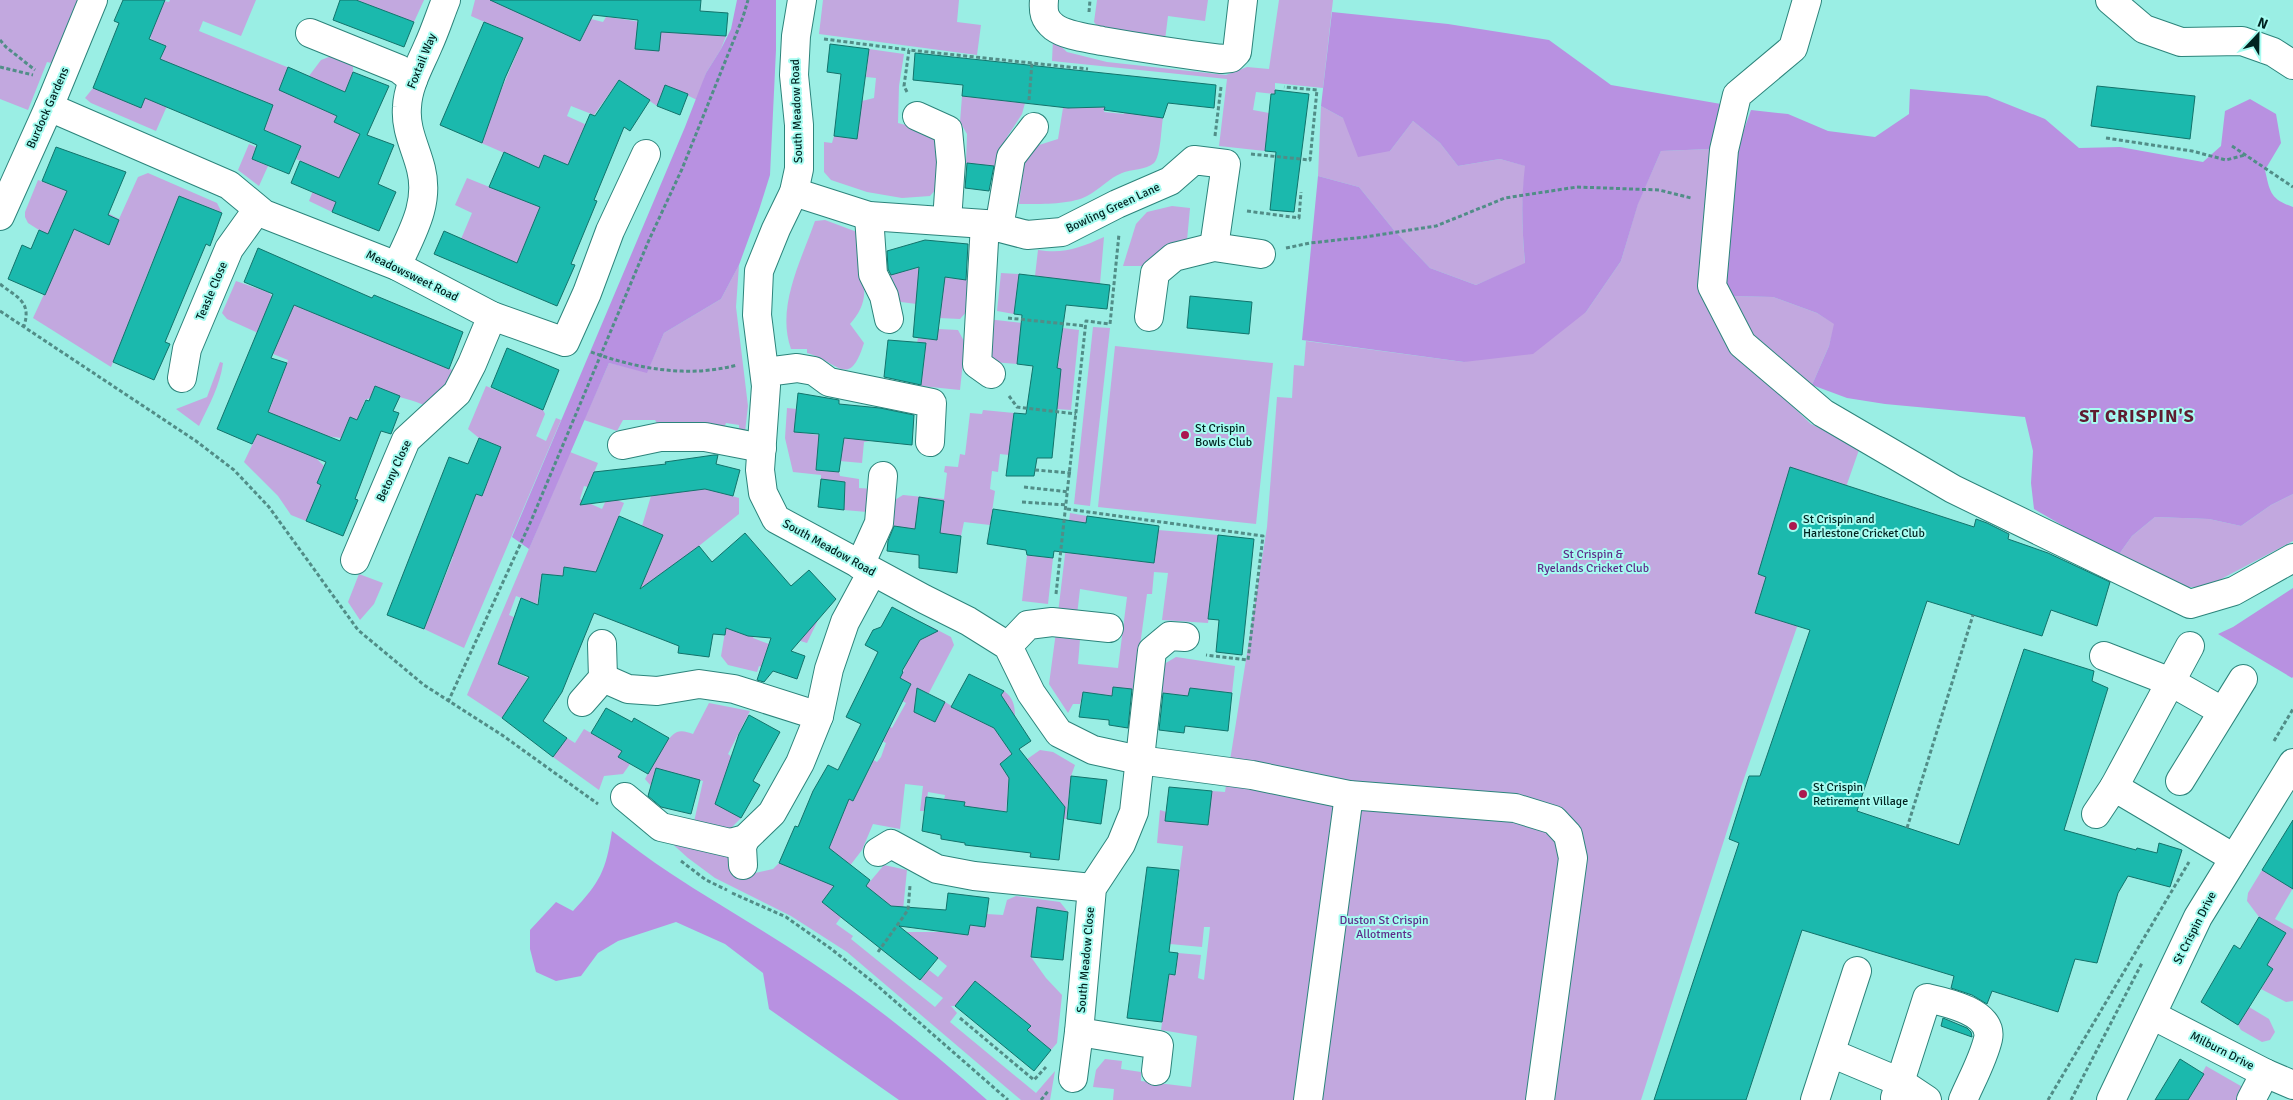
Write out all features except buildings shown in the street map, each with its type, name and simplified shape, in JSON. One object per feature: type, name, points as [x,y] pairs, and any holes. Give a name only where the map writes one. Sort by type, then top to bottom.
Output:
[{"type":"street","name":"Burdock Gardens","points":[[0,216],[49,107],[46,74],[93,0]]},
{"type":"street","name":"Foxtail Way","points":[[397,266],[422,209],[425,188],[406,119],[407,104],[413,80],[446,0]]},
{"type":"street","name":"South Meadow Road","points":[[802,0],[796,36],[794,75],[799,169],[794,192],[759,271],[755,368],[762,448],[760,470],[763,494],[776,519],[968,620],[1008,646]]},
{"type":"street","points":[[1044,0],[1042,12],[1047,20],[1055,28],[1070,34],[1155,50],[1221,59],[1231,58],[1237,52],[1243,0]]},
{"type":"street","points":[[1807,0],[1793,48],[1737,95],[1724,150],[1712,286],[1742,344],[1823,413],[1954,489],[2190,604],[2234,591],[2293,558]]},
{"type":"street","points":[[2110,0],[2144,29],[2181,42],[2242,41],[2273,52],[2293,65]]},
{"type":"street","points":[[310,33],[399,69],[413,80]]},
{"type":"street","name":"Meadowsweet Road","points":[[49,107],[229,185],[257,210],[397,266],[492,316],[565,342]]},
{"type":"street","points":[[917,116],[948,130],[951,162],[947,220]]},
{"type":"street","points":[[991,374],[977,364],[980,315],[992,226],[1011,157],[1034,126]]},
{"type":"street","points":[[565,342],[587,293],[610,232],[646,154]]},
{"type":"street","name":"Bowling Green Lane","points":[[794,192],[868,216],[947,220],[992,226],[1027,235],[1062,232],[1117,204],[1170,181],[1194,160],[1212,162]]},
{"type":"street","points":[[1212,162],[1226,164],[1214,247]]},
{"type":"street","name":"Teasle Close","points":[[182,378],[187,349],[229,249],[257,210]]},
{"type":"street","points":[[868,216],[873,274],[884,296],[889,319]]},
{"type":"street","points":[[1149,317],[1155,273],[1174,257],[1214,247],[1262,254]]},
{"type":"street","name":"Betony Close","points":[[355,560],[406,440],[457,393],[472,364],[492,316]]},
{"type":"street","points":[[755,368],[797,368],[814,371],[829,382],[932,403],[930,442]]},
{"type":"street","points":[[622,445],[660,437],[705,437],[762,448]]},
{"type":"street","points":[[612,801],[661,827],[730,843],[744,852],[772,813],[800,763],[818,716],[829,669],[866,568],[879,523],[883,476]]},
{"type":"street","points":[[1109,628],[1052,622],[1028,625],[1008,646],[1031,694],[1060,734],[1093,750],[1139,760],[1219,770],[1350,795],[1515,808],[1554,820],[1568,835],[1573,858],[1540,1100]]},
{"type":"street","name":"South Meadow Close","points":[[1073,1078],[1092,888],[1121,844],[1134,812],[1152,651],[1170,636],[1185,638]]},
{"type":"street","points":[[582,702],[603,678],[602,644]]},
{"type":"street","points":[[2096,814],[2114,787],[2190,646]]},
{"type":"street","points":[[2104,656],[2171,682],[2222,711]]},
{"type":"street","points":[[603,678],[628,689],[657,691],[699,684],[734,689],[818,716]]},
{"type":"street","points":[[2180,781],[2243,679]]},
{"type":"street","name":"St Crispin Drive","points":[[2111,1100],[2198,917],[2293,762]]},
{"type":"street","points":[[2114,787],[2234,858]]},
{"type":"street","points":[[1308,1100],[1350,795]]},
{"type":"street","points":[[878,852],[891,844],[937,869],[974,876],[1092,888]]},
{"type":"street","points":[[1815,1100],[1857,971]]},
{"type":"street","points":[[1897,1091],[1927,998],[1976,1014],[1986,1026],[1988,1038],[1962,1100]]},
{"type":"street","name":"Milburn Drive","points":[[2152,1015],[2265,1074],[2293,1085]]},
{"type":"street","points":[[1079,1032],[1159,1044],[1156,1071]]},
{"type":"street","points":[[1831,1052],[1897,1091],[1926,1100]]},
{"type":"street","points":[[2251,1100],[2265,1074]]},
{"type":"path","points":[[448,702],[531,521],[649,240],[682,169],[743,17],[748,0]]},
{"type":"path","points":[[796,36],[1092,70]]},
{"type":"path","points":[[0,40],[6,48],[46,74]]},
{"type":"path","points":[[909,50],[904,86],[917,116]]},
{"type":"path","points":[[1032,64],[1028,103],[1034,126]]},
{"type":"path","points":[[0,67],[46,74]]},
{"type":"path","points":[[1212,162],[1221,83]]},
{"type":"path","points":[[1242,153],[1310,160],[1317,90],[1284,87]]},
{"type":"path","points":[[2106,138],[2192,151],[2226,160],[2245,155]]},
{"type":"path","points":[[2232,146],[2293,187]]},
{"type":"path","points":[[1262,254],[1310,243],[1436,226],[1505,198],[1577,187],[1659,190],[1719,204]]},
{"type":"path","points":[[1219,212],[1299,218],[1302,192]]},
{"type":"path","points":[[1052,622],[1069,492],[1086,321],[1110,324],[1120,226],[1117,204]]},
{"type":"path","points":[[0,284],[23,300],[27,313],[24,326]]},
{"type":"path","points":[[0,311],[196,441],[234,470],[269,507],[358,630],[424,685],[448,702],[612,801]]},
{"type":"path","points":[[980,315],[1086,326]]},
{"type":"path","points":[[565,342],[601,356],[662,371],[755,368]]},
{"type":"path","points":[[991,374],[1017,407],[1077,414]]},
{"type":"path","points":[[1035,470],[1071,473]]},
{"type":"path","points":[[1024,487],[1069,492]]},
{"type":"path","points":[[1022,502],[1263,536],[1248,660],[1205,655],[1185,638]]},
{"type":"path","points":[[1907,828],[1973,615]]},
{"type":"path","points":[[878,952],[908,910],[913,856]]},
{"type":"path","points":[[676,858],[706,880],[786,917],[830,948],[873,982],[1008,1100]]},
{"type":"path","points":[[2048,1100],[2190,862]]},
{"type":"path","points":[[960,1018],[1034,1080],[1047,1066]]},
{"type":"green space","points":[[0,0],[83,0],[55,64],[47,62],[28,110],[0,99]]},
{"type":"green space","points":[[170,0],[256,0],[241,36],[203,21],[199,31],[309,76],[321,60],[334,55],[353,63],[353,72],[334,122],[356,132],[361,132],[345,166],[340,193],[332,212],[309,201],[321,170],[296,159],[301,146],[264,130],[272,108],[243,95],[174,90],[156,131],[91,103],[85,98],[93,88],[141,107],[166,46],[152,40],[150,37],[164,1],[169,2]]},
{"type":"green space","points":[[356,0],[424,0],[414,22]]},
{"type":"green space","points":[[475,0],[554,0],[591,19],[603,22],[606,17],[726,36],[721,49],[706,73],[697,100],[666,85],[657,106],[619,80],[594,115],[571,106],[567,116],[589,126],[583,130],[567,165],[544,156],[535,177],[557,187],[541,278],[461,239],[472,213],[455,205],[467,178],[512,196],[525,162],[479,142],[523,39],[471,16]]},
{"type":"green space","points":[[823,0],[959,0],[957,22],[981,25],[977,55],[819,34]]},
{"type":"green space","points":[[1097,0],[1208,0],[1205,21],[1168,16],[1165,40],[1100,30],[1094,22]]},
{"type":"green space","points":[[1279,0],[1333,0],[1323,88],[1275,83],[1275,94],[1256,92],[1253,110],[1269,113],[1265,151],[1219,146],[1227,79],[1052,61],[1053,39],[1067,52],[1107,62],[1226,75],[1247,67],[1269,69]]},
{"type":"green space","points":[[869,49],[904,54],[899,86],[898,123],[938,136],[938,187],[930,196],[902,198],[867,192],[831,180],[824,172],[824,142],[832,143],[834,136],[857,139],[862,101],[874,98],[876,78],[866,77]]},
{"type":"green space","points":[[962,96],[1025,103],[1022,114],[1007,137],[1002,167],[966,163],[967,134],[960,122]]},
{"type":"green space","points":[[1086,104],[1105,106],[1104,112],[1124,114],[1125,109],[1163,118],[1159,148],[1154,163],[1147,167],[1117,175],[1080,199],[1053,203],[1019,204],[1025,156],[1039,145],[1058,139],[1063,108],[1086,108]]},
{"type":"green space","points":[[1321,106],[1343,118],[1390,151],[1413,121],[1440,143],[1458,166],[1500,159],[1526,166],[1522,215],[1525,264],[1476,285],[1430,268],[1393,229],[1359,187],[1318,176]]},
{"type":"green space","points":[[249,144],[256,147],[252,159],[268,166],[259,186],[238,170]]},
{"type":"green space","points":[[1711,149],[1710,206],[1740,356],[1811,424],[1860,447],[1741,787],[1641,1100],[1113,1100],[1114,1089],[1093,1087],[1096,1070],[1105,1059],[1122,1061],[1121,1069],[1141,1072],[1141,1081],[1191,1087],[1197,1036],[1161,1030],[1169,974],[1176,975],[1178,953],[1201,955],[1198,978],[1204,980],[1210,927],[1204,927],[1202,947],[1170,944],[1183,846],[1157,843],[1160,810],[1208,825],[1212,791],[1225,792],[1267,527],[1277,397],[1292,398],[1294,365],[1304,366],[1306,341],[1464,362],[1586,312],[1621,261],[1638,203],[1661,151]]},
{"type":"green space","points":[[148,173],[217,203],[222,213],[179,196],[158,251],[177,271],[153,260],[131,316],[155,327],[152,335],[128,325],[111,367],[33,318],[59,262],[39,230],[28,223],[25,212],[38,180],[67,191],[119,219],[138,177]]},
{"type":"green space","points":[[1172,206],[1190,208],[1187,240],[1151,266],[1123,266],[1136,224],[1147,212]]},
{"type":"green space","points":[[825,220],[857,232],[858,236],[858,265],[863,282],[864,299],[860,310],[850,324],[864,343],[859,357],[853,366],[848,369],[842,369],[807,353],[807,349],[791,349],[787,333],[788,301],[797,268],[815,221]]},
{"type":"green space","points":[[1104,237],[1100,284],[1035,276],[1038,250],[1064,251]]},
{"type":"green space","points":[[739,265],[736,307],[748,406],[745,432],[739,432],[739,425],[726,423],[724,428],[691,422],[661,429],[655,420],[623,420],[617,431],[584,420],[609,363],[647,372],[664,333],[721,299]]},
{"type":"green space","points":[[925,266],[951,268],[951,278],[973,280],[968,310],[960,319],[939,318],[940,307],[901,302],[889,293],[883,276]]},
{"type":"green space","points":[[1001,273],[1019,274],[1014,314],[997,311]]},
{"type":"green space","points":[[236,281],[268,292],[272,296],[455,371],[447,387],[427,406],[396,397],[373,397],[365,400],[357,420],[350,417],[341,438],[326,436],[316,458],[324,466],[317,483],[321,485],[306,521],[291,515],[278,496],[244,462],[271,406],[288,360],[273,354],[278,342],[227,319],[222,313]]},
{"type":"green space","points":[[1730,296],[1773,297],[1817,313],[1835,324],[1829,346],[1812,385],[1794,378],[1749,332]]},
{"type":"green space","points":[[987,319],[1022,323],[1017,364],[993,362],[982,353]]},
{"type":"green space","points":[[1093,327],[1110,328],[1090,506],[1074,504]]},
{"type":"green space","points":[[1063,328],[1079,330],[1071,410],[1056,409],[1061,369],[1057,368]]},
{"type":"green space","points":[[938,329],[958,330],[965,343],[960,390],[921,386],[926,344],[917,343],[918,338],[937,340]]},
{"type":"green space","name":"St Crispin Bowls Club","points":[[1115,346],[1273,363],[1256,524],[1098,507]]},
{"type":"green space","points":[[220,362],[223,363],[219,380],[199,426],[176,409],[207,397]]},
{"type":"green space","points":[[486,386],[543,410],[545,414],[536,436],[546,441],[556,418],[561,420],[464,648],[424,629],[453,557],[416,542],[417,536],[454,551],[476,494],[482,496],[500,447],[479,438],[468,429]]},
{"type":"green space","points":[[787,408],[797,409],[794,432],[835,437],[871,434],[870,441],[864,442],[862,463],[817,459],[816,470],[839,472],[840,476],[859,479],[859,488],[874,489],[867,512],[844,510],[845,482],[821,479],[821,475],[793,472],[785,438]]},
{"type":"green space","points":[[983,410],[1014,413],[1009,455],[1000,454],[998,472],[992,471],[990,489],[995,491],[990,525],[964,522],[961,536],[890,526],[893,501],[903,495],[944,499],[947,473],[944,472],[945,466],[958,467],[960,454],[965,455],[970,413],[982,414]]},
{"type":"green space","points":[[570,452],[598,463],[588,487],[584,486],[580,499],[602,509],[608,496],[624,503],[610,538],[626,546],[580,605],[584,570],[564,567],[563,576],[542,574],[537,604],[516,596],[509,615],[528,623],[524,663],[502,653],[498,664],[528,678],[502,718],[467,695]]},
{"type":"green space","points":[[684,482],[739,498],[739,514],[680,561],[712,562],[723,552],[745,579],[818,620],[807,643],[756,627],[753,638],[769,644],[761,667],[759,666],[757,672],[728,665],[721,656],[728,614],[646,590],[640,585],[663,535],[642,526],[651,496],[686,491]]},
{"type":"green space","points":[[2293,494],[2293,541],[2206,587],[2184,587],[2117,557],[2132,536],[2155,517],[2209,519],[2241,526],[2271,505]]},
{"type":"green space","points":[[1070,513],[1087,516],[1083,555],[1154,563],[1158,530],[1218,535],[1208,623],[1162,620],[1168,573],[1154,572],[1152,594],[1147,594],[1134,690],[1113,687],[1112,696],[1083,692],[1080,704],[1073,704],[1068,713],[1049,684],[1056,632],[1076,635],[1080,639],[1078,664],[1118,668],[1127,597],[1080,589],[1077,615],[1058,613]]},
{"type":"green space","points":[[1027,555],[1053,558],[1048,604],[1022,601]]},
{"type":"green space","points":[[359,574],[383,583],[374,604],[360,620],[348,602]]},
{"type":"green space","points":[[928,625],[951,637],[954,645],[918,714],[935,722],[945,702],[971,717],[975,709],[990,716],[1004,691],[1013,702],[1015,716],[995,730],[1012,754],[1000,764],[1006,774],[1040,750],[1053,752],[1075,765],[1071,776],[1066,819],[1028,815],[1031,780],[1009,778],[1006,812],[964,806],[965,803],[944,800],[945,795],[928,792],[925,811],[920,811],[923,786],[905,784],[900,829],[873,824],[862,850],[822,902],[841,916],[884,865],[907,870],[903,910],[882,912],[888,904],[870,889],[845,921],[841,917],[836,924],[853,936],[851,939],[935,1007],[943,998],[920,980],[929,970],[938,977],[947,966],[906,932],[943,932],[968,935],[970,925],[985,927],[987,914],[1003,915],[1007,900],[1016,896],[1060,902],[1068,912],[1037,908],[1031,957],[1046,978],[1062,995],[1057,1043],[1051,1050],[1027,1030],[1031,1026],[975,981],[955,1006],[951,1006],[957,1013],[950,1022],[1036,1093],[1055,1071],[1050,1100],[1021,1100],[847,952],[791,916],[715,878],[688,858],[667,839],[726,853],[738,877],[773,869],[779,863],[815,878],[821,864],[832,791],[853,801],[872,764],[855,755],[856,751],[877,762],[881,757],[886,743],[866,733],[887,725],[892,728],[906,703],[879,688],[895,687],[917,636],[922,639],[930,631]]},
{"type":"green space","points":[[1176,657],[1235,666],[1232,693],[1190,688],[1188,696],[1157,692],[1159,667]]},
{"type":"green space","points":[[709,703],[750,711],[728,754],[733,758],[720,806],[741,818],[730,829],[694,822],[703,781],[684,776],[683,781],[654,774],[651,786],[645,779],[659,753],[673,735],[681,731],[693,734]]},
{"type":"green space","points":[[584,729],[622,751],[619,757],[630,764],[623,774],[604,776],[599,790],[553,757],[567,738],[575,743]]},
{"type":"green space","points":[[2262,870],[2293,888],[2275,919],[2293,929],[2293,1001],[2286,1002],[2261,989],[2273,969],[2267,965],[2286,933],[2259,917],[2247,901],[2248,893]]},
{"type":"green space","points":[[2249,1007],[2269,1019],[2275,1032],[2270,1040],[2262,1042],[2241,1030],[2238,1025]]},
{"type":"green space","points":[[2206,1066],[2246,1089],[2239,1100],[2188,1100]]},
{"type":"shaded area","points":[[737,0],[776,0],[776,50],[770,175],[739,265],[721,299],[664,333],[647,373],[609,363],[529,549],[512,537],[706,73],[731,29]]},
{"type":"shaded area","points":[[1332,12],[1448,24],[1549,40],[1611,85],[1721,104],[1711,149],[1661,151],[1638,204],[1621,261],[1586,312],[1533,354],[1464,362],[1302,340],[1318,176],[1359,187],[1393,229],[1430,268],[1476,285],[1525,263],[1522,214],[1525,166],[1500,159],[1458,166],[1440,143],[1413,121],[1390,151],[1358,157],[1343,118],[1321,106]]},
{"type":"shaded area","points":[[1910,89],[1987,96],[2045,119],[2079,148],[2120,147],[2203,162],[2221,146],[2225,111],[2250,99],[2276,114],[2281,143],[2265,170],[2268,184],[2275,198],[2293,207],[2293,494],[2271,505],[2241,526],[2209,519],[2155,517],[2132,536],[2117,557],[2034,509],[2031,483],[2033,451],[2025,417],[1885,404],[1847,398],[1812,385],[1829,346],[1834,324],[1817,313],[1773,297],[1730,296],[1723,269],[1737,149],[1751,110],[1788,114],[1828,131],[1875,137],[1909,114]]},
{"type":"shaded area","points":[[2293,588],[2292,678],[2218,634],[2233,627]]},
{"type":"shaded area","points":[[612,831],[670,873],[794,951],[857,994],[987,1100],[899,1100],[769,1009],[763,973],[725,944],[676,922],[618,941],[598,953],[581,976],[556,981],[536,972],[530,949],[530,930],[556,902],[573,911],[590,892],[604,866]]},
{"type":"place","name":"St Crispin Bowls Club","points":[[1185,435]]},
{"type":"place","name":"St Crispin and Harlestone Cricket Club","points":[[1793,526]]},
{"type":"place","name":"St Crispin Retirement Village","points":[[1803,794]]},
{"type":"district","name":"ST CRISPIN'S","points":[[2137,416]]},
{"type":"park label","name":"St Crispin & Ryelands Cricket Club","points":[[1593,561]]},
{"type":"park label","name":"Duston St Crispin Allotments","points":[[1384,927]]}]
